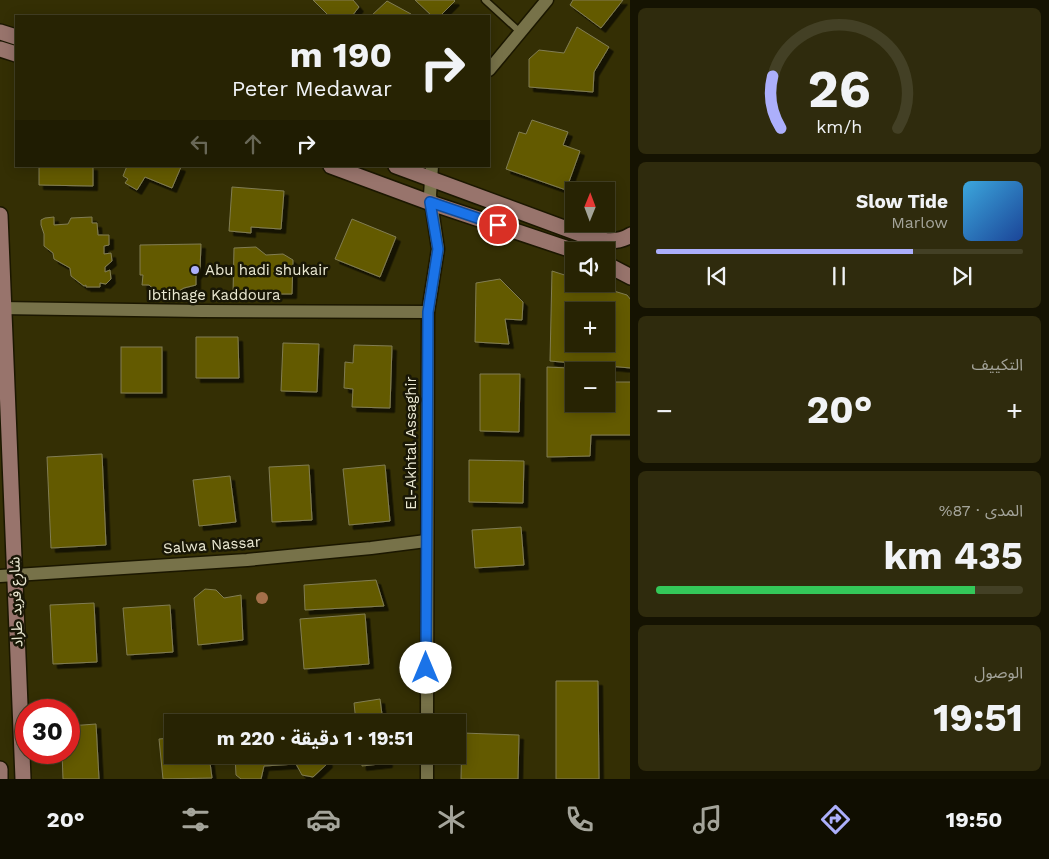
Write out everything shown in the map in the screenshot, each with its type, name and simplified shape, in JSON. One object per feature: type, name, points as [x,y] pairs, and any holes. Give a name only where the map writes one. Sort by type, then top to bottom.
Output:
[{"type":"street","points":[[490,69],[545,2]]},
{"type":"street","points":[[0,32],[15,37]]},
{"type":"street","points":[[0,49],[15,54]]},
{"type":"street","points":[[336,167],[356,171],[430,202],[565,248]]},
{"type":"street","points":[[402,167],[431,172],[566,230],[599,240],[617,241],[630,235]]},
{"type":"street","name":"El-Akhtal Assaghir","points":[[427,714],[428,312],[438,249],[430,202],[431,172]]},
{"type":"street","name":"شارع فريد طراد","points":[[0,214],[7,575],[23,779]]},
{"type":"street","points":[[615,269],[630,277]]},
{"type":"street","name":"Ibtihage Kaddoura","points":[[2,308],[428,312]]},
{"type":"street","name":"Salwa Nassar","points":[[7,575],[247,560],[426,541]]},
{"type":"street","points":[[424,779],[426,764]]},
{"type":"street","points":[[0,769],[0,779]]},
{"type":"lane","points":[[485,0],[520,32]]},
{"type":"building","points":[[313,0],[353,0],[359,7],[353,15],[328,15]]},
{"type":"building","points":[[415,0],[455,1],[441,15],[431,15]]},
{"type":"building","points":[[573,0],[623,0],[601,28],[570,5]]},
{"type":"building","points":[[387,1],[411,14],[410,15],[372,15]]},
{"type":"building","points":[[577,27],[609,47],[594,72],[593,92],[529,87],[529,59],[539,50],[564,53]]},
{"type":"building","points":[[532,120],[568,132],[563,145],[580,151],[569,182],[565,182],[565,190],[506,169],[519,132],[526,134]]},
{"type":"building","points":[[39,167],[93,167],[93,186],[39,185]]},
{"type":"building","points":[[127,167],[181,167],[172,188],[145,177],[137,190],[125,183],[128,179],[123,176]]},
{"type":"building","points":[[232,187],[284,191],[281,229],[251,227],[251,233],[229,231]]},
{"type":"building","points":[[54,217],[54,225],[68,224],[71,218],[92,217],[92,223],[97,223],[98,235],[109,235],[109,245],[104,246],[104,254],[111,253],[112,261],[105,267],[105,272],[110,270],[111,279],[106,284],[100,283],[100,287],[86,287],[86,285],[84,286],[71,276],[70,268],[54,259],[53,253],[44,246],[41,220]]},
{"type":"building","points":[[352,219],[396,237],[380,277],[335,259]]},
{"type":"building","points":[[201,244],[200,270],[196,275],[196,285],[175,293],[158,293],[149,285],[142,285],[140,245]]},
{"type":"building","points":[[256,247],[266,255],[283,254],[293,260],[292,294],[233,294],[234,248]]},
{"type":"building","points":[[552,271],[565,275],[565,292],[615,291],[627,295],[630,299],[630,368],[615,367],[615,362],[550,361]]},
{"type":"building","points":[[500,279],[523,302],[522,320],[505,319],[509,344],[475,342],[476,283]]},
{"type":"building","points":[[196,337],[238,337],[239,378],[196,378]]},
{"type":"building","points":[[283,343],[319,344],[317,392],[281,391]]},
{"type":"building","points":[[354,345],[392,346],[390,408],[352,407],[353,389],[344,388],[345,362],[353,363]]},
{"type":"building","points":[[121,347],[162,347],[162,393],[121,393]]},
{"type":"building","points":[[547,367],[565,368],[565,412],[615,412],[615,382],[630,382],[630,435],[591,435],[590,456],[547,457]]},
{"type":"building","points":[[480,374],[520,374],[519,432],[480,431]]},
{"type":"building","points":[[102,454],[106,545],[51,548],[47,457]]},
{"type":"building","points":[[469,460],[524,461],[523,503],[469,502]]},
{"type":"building","points":[[309,465],[312,520],[272,522],[269,467]]},
{"type":"building","points":[[385,465],[390,521],[349,525],[343,469]]},
{"type":"building","points":[[230,476],[236,522],[199,526],[193,480]]},
{"type":"building","points":[[521,527],[524,565],[475,568],[472,530]]},
{"type":"building","points":[[376,580],[384,606],[305,610],[304,585]]},
{"type":"building","points":[[205,589],[216,590],[224,598],[241,595],[243,640],[198,645],[194,598]]},
{"type":"building","points":[[94,603],[97,662],[53,664],[50,605]]},
{"type":"building","points":[[170,605],[173,652],[127,655],[123,608]]},
{"type":"building","points":[[365,614],[369,664],[304,669],[300,619]]},
{"type":"building","points":[[556,681],[598,681],[599,779],[556,779]]},
{"type":"building","points":[[380,699],[382,714],[355,714],[354,703]]},
{"type":"building","points":[[96,724],[99,779],[63,779],[62,764],[80,764],[80,725]]},
{"type":"building","points":[[466,733],[519,735],[518,779],[461,779],[461,764],[466,764]]},
{"type":"building","points":[[159,739],[164,739],[164,764],[210,764],[212,778],[163,779]]},
{"type":"building","points":[[235,764],[296,764],[264,766],[261,779],[241,779],[236,775]]},
{"type":"building","points":[[296,764],[327,764],[313,777],[302,775]]},
{"type":"building","points":[[362,764],[379,764],[362,766]]},
{"type":"place","name":"Abu hadi shukair","points":[[195,270]]},
{"type":"route","points":[[426,668],[428,312],[438,249],[430,202],[498,225]]}]
